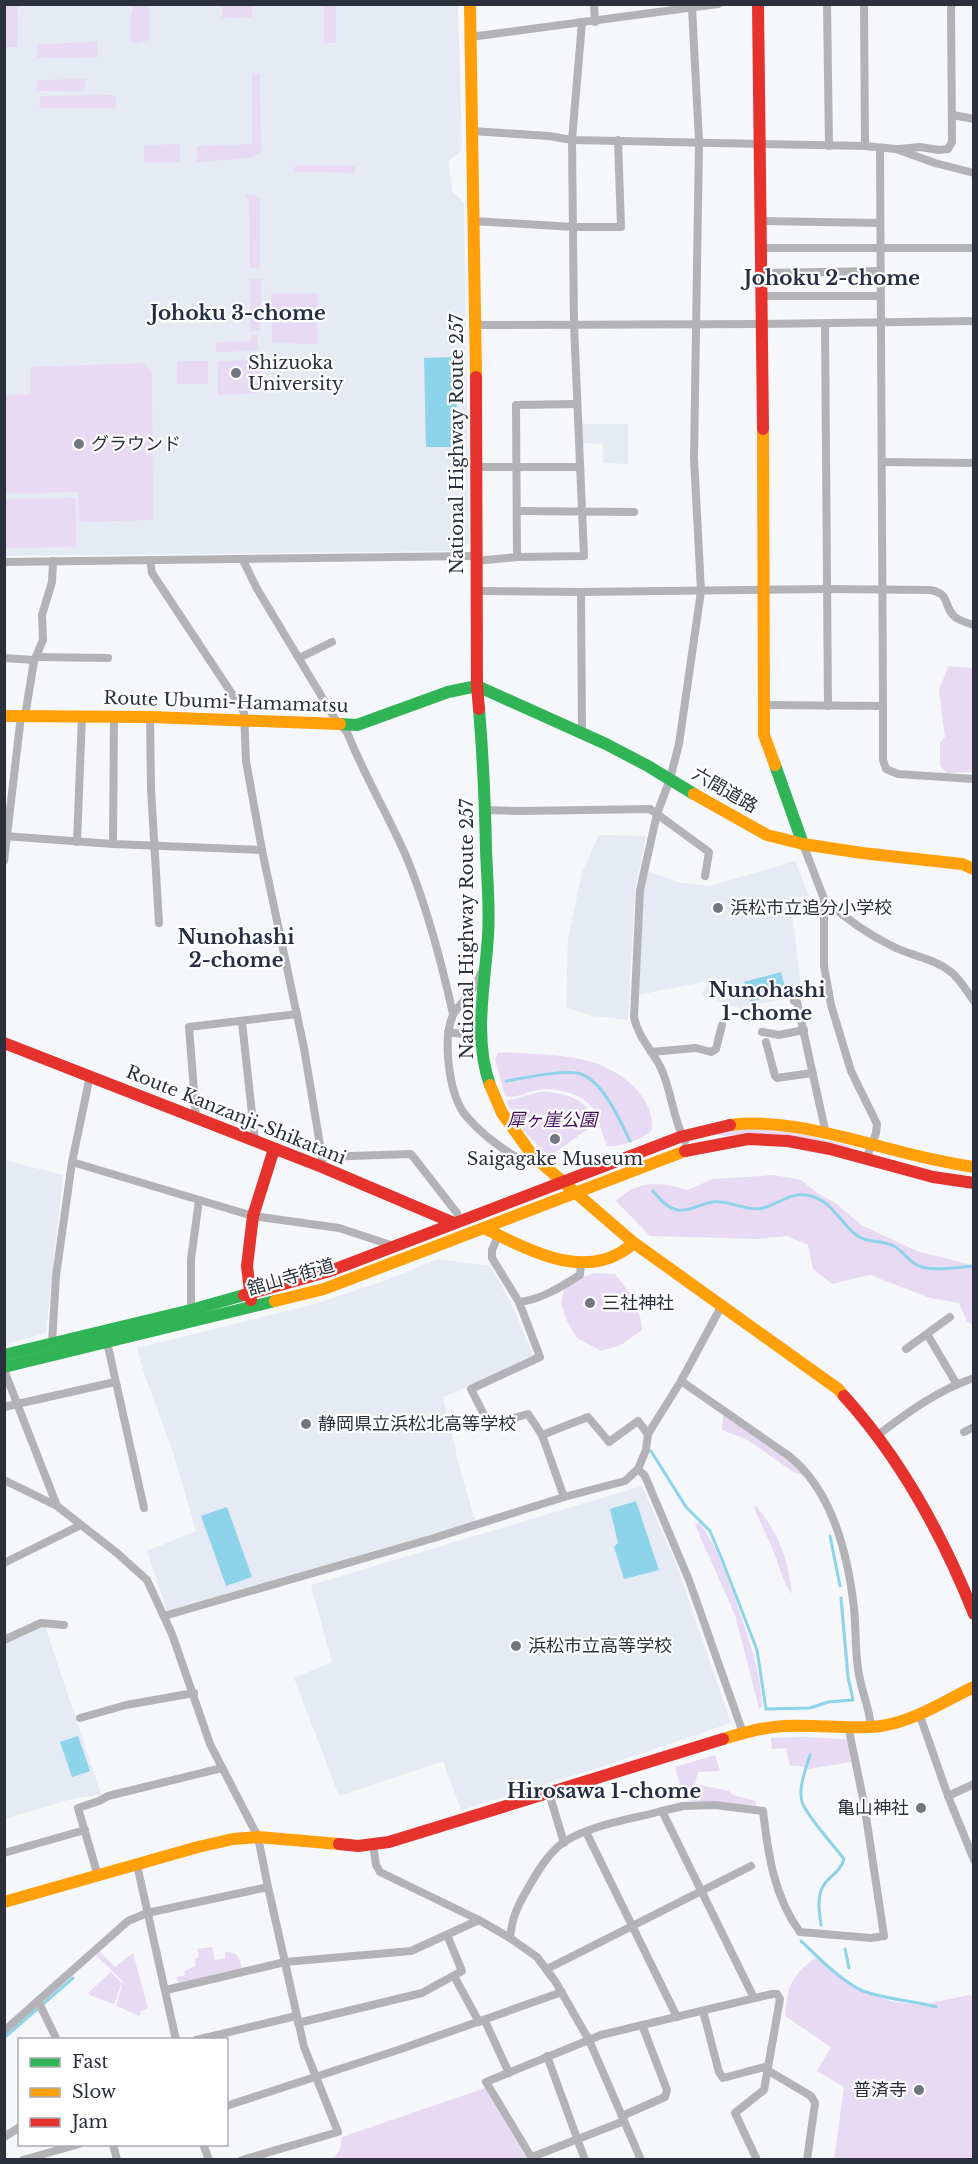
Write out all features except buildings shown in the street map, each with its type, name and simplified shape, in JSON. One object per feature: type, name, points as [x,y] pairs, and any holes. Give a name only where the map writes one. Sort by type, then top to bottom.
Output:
[{"type":"main road","name":"National Highway Route 257","points":[[470,4],[477,686],[485,810],[488,937],[484,967],[482,1037],[489,1082],[502,1113],[533,1156],[634,1243],[838,1389],[864,1417],[913,1486],[938,1531],[974,1614]]},
{"type":"main road","points":[[758,4],[760,324],[765,590],[764,735],[803,844]]},
{"type":"main road","name":"Route Ubumi-Hamamatsu","points":[[4,716],[114,716],[360,724],[448,692],[477,686]]},
{"type":"main road","name":"六間道路","points":[[477,686],[582,733],[648,766],[767,835],[803,844],[951,863],[974,869]]},
{"type":"main road","name":"Route Kanzanji-Shikatani","points":[[4,1043],[274,1149],[322,1162],[455,1218]]},
{"type":"main road","name":"舘山寺街道","points":[[4,1355],[191,1310],[330,1271],[394,1246],[455,1218],[563,1182],[682,1136],[735,1124],[764,1123],[793,1126],[939,1162],[974,1167]]},
{"type":"main road","name":"舘山寺街道","points":[[4,1368],[324,1289],[690,1149],[727,1141],[767,1139],[810,1146],[866,1158],[933,1177],[974,1183]]},
{"type":"main road","points":[[252,1308],[247,1266],[253,1216],[274,1149]]},
{"type":"main road","points":[[483,1228],[528,1249],[560,1259],[581,1262],[601,1260],[626,1251],[634,1243]]},
{"type":"main road","points":[[4,1902],[233,1839],[258,1837],[332,1845],[373,1845],[418,1834],[747,1732],[771,1726],[888,1724],[919,1713],[974,1687]]},
{"type":"street","points":[[594,4],[595,22]]},
{"type":"street","points":[[470,34],[478,36],[595,22],[718,4]]},
{"type":"street","points":[[827,4],[829,146]]},
{"type":"street","points":[[864,4],[865,147]]},
{"type":"street","points":[[471,131],[549,136],[572,140],[699,141],[897,149],[920,147],[939,150],[948,148],[952,141],[951,4]]},
{"type":"street","points":[[690,1149],[678,1129],[665,1077],[636,1029],[634,1017],[640,890],[657,814],[670,779],[679,744],[701,591],[694,458],[699,141],[692,8]]},
{"type":"street","points":[[4,562],[475,559],[584,556],[576,404],[572,140],[582,22]]},
{"type":"street","points":[[952,116],[974,119]]},
{"type":"street","points":[[473,221],[574,227],[621,227],[618,140]]},
{"type":"street","points":[[880,148],[883,760],[886,769],[898,774],[974,779]]},
{"type":"street","points":[[897,149],[934,163],[974,173]]},
{"type":"street","points":[[760,221],[880,223]]},
{"type":"street","points":[[760,248],[974,248]]},
{"type":"street","points":[[760,273],[880,270]]},
{"type":"street","points":[[760,296],[880,296]]},
{"type":"street","points":[[475,325],[974,321]]},
{"type":"street","points":[[825,323],[828,706]]},
{"type":"street","points":[[518,557],[516,405],[576,404]]},
{"type":"street","points":[[882,462],[974,463]]},
{"type":"street","points":[[476,467],[580,467]]},
{"type":"street","points":[[518,511],[634,512]]},
{"type":"street","points":[[150,560],[152,573],[244,712],[246,761],[262,850],[304,1048],[322,1162],[411,1155],[455,1218]]},
{"type":"street","points":[[243,560],[256,587],[337,722],[347,732],[407,859],[431,927],[453,1014]]},
{"type":"street","points":[[4,861],[23,716],[35,658],[43,640],[42,615],[52,582],[53,561]]},
{"type":"street","points":[[477,591],[827,589],[939,591],[945,597],[957,619],[974,625]]},
{"type":"street","points":[[581,592],[582,733]]},
{"type":"street","points":[[299,658],[332,642]]},
{"type":"street","points":[[4,658],[108,658]]},
{"type":"street","points":[[764,705],[883,706]]},
{"type":"street","points":[[77,842],[82,716]]},
{"type":"street","points":[[113,844],[114,716]]},
{"type":"street","points":[[150,717],[159,923]]},
{"type":"street","points":[[485,810],[521,812],[650,809],[710,852],[705,876]]},
{"type":"street","points":[[6,836],[113,844],[262,850]]},
{"type":"street","points":[[803,844],[825,899],[824,966],[831,1005],[850,1071],[877,1124],[876,1133],[866,1158]]},
{"type":"street","points":[[825,899],[841,915],[867,933],[894,947],[942,966],[954,974],[974,1001]]},
{"type":"street","points":[[484,967],[471,992],[453,1014],[448,1032],[449,1064],[456,1096],[466,1116],[512,1154],[522,1160],[533,1156]]},
{"type":"street","points":[[794,1001],[797,1002],[804,1030],[826,1134]]},
{"type":"street","points":[[196,1117],[189,1027],[297,1014]]},
{"type":"street","points":[[242,1022],[255,1141]]},
{"type":"street","points":[[651,1052],[696,1048],[711,1052],[716,1049],[722,1025]]},
{"type":"street","points":[[762,1032],[779,1035],[804,1030]]},
{"type":"street","points":[[448,1032],[482,1037]]},
{"type":"street","points":[[766,1042],[777,1078],[812,1073]]},
{"type":"street","points":[[52,1343],[56,1276],[72,1161],[90,1076]]},
{"type":"street","points":[[72,1161],[253,1216],[339,1228],[394,1246]]},
{"type":"street","points":[[191,1310],[191,1259],[199,1200]]},
{"type":"street","points":[[498,1236],[492,1250],[492,1258],[519,1302],[540,1357],[471,1389],[489,1425],[528,1414],[543,1435],[564,1497]]},
{"type":"street","points":[[519,1302],[531,1301],[562,1286],[579,1275],[581,1262]]},
{"type":"street","points":[[164,1616],[625,1481],[638,1469],[646,1450],[648,1434],[681,1381],[722,1305]]},
{"type":"street","points":[[906,1349],[951,1317]]},
{"type":"street","points":[[927,1334],[956,1383]]},
{"type":"street","points":[[107,1342],[144,1509]]},
{"type":"street","points":[[4,1368],[57,1506]]},
{"type":"street","points":[[878,1435],[915,1407],[956,1383],[974,1378]]},
{"type":"street","points":[[681,1381],[804,1468],[817,1487],[837,1528],[844,1551],[854,1611],[858,1671],[871,1726]]},
{"type":"street","points":[[4,1407],[115,1382]]},
{"type":"street","points":[[543,1435],[588,1417],[609,1442],[638,1421],[648,1434]]},
{"type":"street","points":[[964,1432],[974,1427]]},
{"type":"street","points":[[638,1469],[645,1476],[689,1580],[747,1732]]},
{"type":"street","points":[[4,1480],[57,1506],[147,1580],[164,1616],[194,1694],[210,1744],[258,1837],[297,2019],[315,2077],[338,2132],[242,2160]]},
{"type":"street","points":[[4,1563],[81,1525]]},
{"type":"street","points":[[4,1640],[41,1623],[64,1625]]},
{"type":"street","points":[[80,1718],[126,1705],[194,1694]]},
{"type":"street","points":[[919,1713],[948,1796],[974,1860]]},
{"type":"street","points":[[510,1938],[511,1920],[531,1882],[547,1859],[564,1842],[586,1832],[683,1806],[715,1806],[763,1811],[776,1885],[790,1919],[800,1932],[871,1938],[884,1936],[864,1803],[848,1726]]},
{"type":"street","points":[[98,1876],[78,1808],[99,1802],[108,1796],[222,1768]]},
{"type":"street","points":[[948,1796],[974,1784]]},
{"type":"street","points":[[549,1793],[564,1842]]},
{"type":"street","points":[[662,1811],[754,1998]]},
{"type":"street","points":[[4,1853],[85,1830]]},
{"type":"street","points":[[586,1832],[677,2017]]},
{"type":"street","points":[[373,1845],[376,1865],[381,1872],[479,1920],[510,1938],[531,1953],[547,1969],[589,2040],[641,2160]]},
{"type":"street","points":[[137,1865],[176,2038]]},
{"type":"street","points":[[547,1969],[751,1866]]},
{"type":"street","points":[[4,2031],[128,1921],[147,1913],[268,1887]]},
{"type":"street","points":[[166,1990],[285,1962],[411,1951],[479,1920]]},
{"type":"street","points":[[206,2038],[422,1993],[462,1971],[447,1935]]},
{"type":"street","points":[[454,1976],[482,2021],[509,2073]]},
{"type":"street","points":[[228,2105],[562,1992]]},
{"type":"street","points":[[642,2025],[667,2090],[665,2097],[623,2119],[533,2158],[486,2082],[610,2032],[777,1994],[780,1999],[761,2094],[735,2113],[757,2160]]},
{"type":"street","points":[[38,2001],[56,2038]]},
{"type":"street","points":[[703,2011],[719,2072],[723,2078],[768,2068],[811,2096],[814,2103],[807,2160]]},
{"type":"street","points":[[548,2056],[585,2160]]},
{"type":"street","points":[[4,2137],[18,2128]]},
{"type":"street","points":[[22,2160],[75,2146]]},
{"type":"shaded area","name":"Shizuoka University","points":[[4,5],[458,5],[462,150],[449,161],[452,191],[464,203],[469,543],[461,551],[5,556]]},
{"type":"shaded area","points":[[580,424],[628,424],[628,464],[603,463],[602,444],[580,443]]},
{"type":"shaded area","points":[[599,835],[646,836],[635,891],[628,1020],[592,1016],[566,1007],[568,939],[582,873]]},
{"type":"shaded area","points":[[795,861],[809,896],[790,898],[802,994],[741,1009],[702,995],[709,981],[638,995],[639,925],[647,871],[682,883],[710,886]]},
{"type":"shaded area","points":[[4,1160],[63,1175],[46,1333],[5,1344]]},
{"type":"shaded area","name":"静岡県立浜松北高等学校","points":[[438,1259],[490,1266],[512,1305],[534,1357],[443,1397],[461,1473],[476,1523],[372,1551],[168,1614],[147,1551],[196,1531],[173,1452],[137,1348],[315,1304],[387,1280]]},
{"type":"shaded area","name":"浜松市立高等学校","points":[[642,1486],[676,1563],[731,1723],[601,1767],[461,1810],[443,1761],[339,1796],[294,1678],[332,1662],[311,1585]]},
{"type":"shaded area","points":[[45,1626],[101,1794],[68,1800],[5,1819],[4,1645]]},
{"type":"green space","points":[[5,4],[18,5],[17,47],[5,47]]},
{"type":"green space","points":[[135,5],[147,5],[149,8],[149,40],[136,44],[131,40],[130,30]]},
{"type":"green space","points":[[222,5],[252,5],[252,17],[222,18]]},
{"type":"green space","points":[[324,5],[336,5],[336,43],[324,43]]},
{"type":"green space","points":[[97,42],[98,57],[38,58],[37,44]]},
{"type":"green space","points":[[252,73],[260,73],[261,152],[251,158],[197,162],[197,146],[252,144]]},
{"type":"green space","points":[[85,79],[82,91],[37,91],[37,80]]},
{"type":"green space","points":[[113,95],[116,98],[116,108],[39,108],[41,96]]},
{"type":"green space","points":[[180,144],[180,162],[144,163],[144,145]]},
{"type":"green space","points":[[295,165],[355,166],[354,173],[295,172]]},
{"type":"green space","points":[[245,195],[254,195],[260,199],[260,268],[250,268],[249,202]]},
{"type":"green space","points":[[251,279],[261,279],[260,331],[250,331]]},
{"type":"green space","points":[[271,293],[318,294],[317,344],[272,343]]},
{"type":"green space","points":[[251,335],[258,335],[258,348],[254,351],[216,352],[216,342],[251,341]]},
{"type":"green space","points":[[256,360],[261,365],[260,393],[218,395],[218,361]]},
{"type":"green space","points":[[177,361],[208,361],[208,384],[177,384]]},
{"type":"green space","name":"グラウンド","points":[[143,363],[152,373],[153,520],[79,522],[78,492],[5,494],[5,395],[30,394],[31,367]]},
{"type":"green space","points":[[76,498],[76,547],[5,548],[5,499]]},
{"type":"green space","points":[[948,666],[973,668],[973,772],[947,773],[940,766],[940,743],[945,737],[939,691]]},
{"type":"green space","points":[[498,1053],[561,1056],[605,1067],[630,1083],[641,1095],[649,1111],[652,1130],[631,1142],[618,1146],[607,1146],[594,1110],[580,1098],[551,1089],[513,1097],[505,1096],[495,1059]]},
{"type":"green space","name":"犀ヶ崖公園","points":[[539,1092],[557,1093],[574,1098],[587,1108],[596,1123],[549,1157],[525,1132],[506,1101]]},
{"type":"green space","points":[[753,1128],[784,1130],[850,1146],[850,1149],[752,1134],[726,1136],[711,1133]]},
{"type":"green space","points":[[774,1175],[801,1180],[837,1204],[861,1225],[917,1251],[973,1265],[973,1325],[967,1322],[959,1303],[930,1298],[870,1275],[832,1284],[813,1269],[808,1245],[787,1236],[757,1239],[650,1236],[616,1201],[632,1189],[649,1184],[667,1185],[687,1190],[713,1179]]},
{"type":"green space","points":[[595,1273],[615,1274],[620,1280],[636,1307],[642,1330],[621,1345],[601,1351],[577,1338],[567,1321],[561,1304],[564,1290],[583,1277]]},
{"type":"green space","points":[[723,1415],[801,1468],[806,1476],[793,1472],[748,1440],[722,1430]]},
{"type":"green space","points":[[756,1506],[771,1526],[781,1547],[788,1569],[792,1594],[756,1513],[754,1507]]},
{"type":"green space","points":[[699,1522],[722,1565],[747,1634],[760,1682],[762,1707],[759,1708],[735,1615],[695,1525]]},
{"type":"green space","points":[[771,1738],[846,1739],[851,1762],[809,1769],[790,1766],[786,1748],[772,1749]]},
{"type":"green space","points":[[715,1755],[720,1771],[698,1772],[695,1784],[729,1791],[733,1795],[756,1801],[756,1806],[684,1800],[675,1767]]},
{"type":"green space","points":[[212,1947],[215,1960],[225,1958],[225,1952],[233,1953],[239,1958],[242,1968],[178,1983],[177,1977],[185,1975],[184,1971],[196,1966],[195,1959],[199,1957],[197,1949]]},
{"type":"green space","points":[[100,1952],[115,1967],[133,1953],[148,2008],[141,2011],[140,2016],[116,2006],[123,1982],[96,1955]]},
{"type":"green space","points":[[817,1956],[844,1981],[862,1992],[891,2001],[922,2005],[968,1995],[973,1996],[973,2159],[834,2159],[844,2087],[817,2071],[831,2047],[785,2016],[792,1982],[801,1970]]},
{"type":"green space","points":[[111,1972],[122,1983],[114,2004],[88,1993]]},
{"type":"green space","points":[[485,2088],[527,2159],[333,2160],[340,2149],[342,2137]]},
{"type":"water","points":[[456,357],[457,447],[426,447],[424,358]]},
{"type":"water","points":[[781,972],[786,991],[750,1002],[744,982]]},
{"type":"water","points":[[636,1501],[659,1570],[624,1579],[614,1547],[618,1543],[610,1509]]},
{"type":"water","points":[[227,1507],[252,1577],[226,1586],[201,1516]]},
{"type":"water","points":[[78,1736],[90,1771],[72,1777],[60,1742]]},
{"type":"waterway","points":[[506,1081],[555,1073],[581,1074],[589,1078],[604,1093],[630,1141]]},
{"type":"waterway","points":[[653,1191],[667,1205],[682,1210],[719,1202],[757,1209],[794,1196],[806,1195],[828,1205],[859,1237],[894,1246],[921,1267],[943,1269],[974,1266]]},
{"type":"waterway","points":[[651,1451],[686,1507],[710,1531],[757,1650],[766,1709],[810,1708],[828,1702],[853,1700],[848,1677],[841,1598]]},
{"type":"waterway","points":[[830,1536],[840,1586]]},
{"type":"waterway","points":[[810,1755],[802,1784],[802,1802],[814,1822],[844,1859],[821,1891],[819,1902],[821,1925]]},
{"type":"waterway","points":[[801,1941],[839,1975],[863,1991],[936,2007]]},
{"type":"waterway","points":[[845,1949],[849,1968]]},
{"type":"waterway","points":[[4,2038],[73,1978]]},
{"type":"traffic: fast","points":[[340,724],[357,725],[448,692],[477,686],[606,744],[694,794]]},
{"type":"traffic: fast","points":[[479,709],[489,914],[481,1030],[482,1049],[490,1085]]},
{"type":"traffic: fast","points":[[775,765],[803,844]]},
{"type":"traffic: fast","points":[[4,1355],[244,1295]]},
{"type":"traffic: fast","points":[[4,1367],[275,1301]]},
{"type":"traffic: slow","points":[[470,4],[476,377]]},
{"type":"traffic: slow","points":[[763,429],[764,735],[775,765]]},
{"type":"traffic: slow","points":[[4,716],[150,717],[340,724]]},
{"type":"traffic: slow","points":[[694,794],[767,835],[803,844],[962,864],[974,869]]},
{"type":"traffic: slow","points":[[490,1085],[502,1113],[533,1156],[634,1243],[838,1389],[844,1396]]},
{"type":"traffic: slow","points":[[730,1125],[767,1124],[803,1128],[924,1158],[974,1167]]},
{"type":"traffic: slow","points":[[275,1301],[324,1289],[685,1151]]},
{"type":"traffic: slow","points":[[484,1228],[532,1251],[567,1261],[602,1260],[620,1253],[634,1243]]},
{"type":"traffic: slow","points":[[723,1739],[777,1727],[881,1726],[906,1720],[974,1687]]},
{"type":"traffic: slow","points":[[4,1902],[233,1839],[258,1837],[339,1844]]},
{"type":"traffic: jam","points":[[758,4],[763,429]]},
{"type":"traffic: jam","points":[[476,377],[479,709]]},
{"type":"traffic: jam","points":[[4,1043],[322,1167],[454,1223]]},
{"type":"traffic: jam","points":[[244,1295],[330,1271],[680,1137],[730,1125]]},
{"type":"traffic: jam","points":[[685,1151],[748,1139],[788,1141],[830,1149],[933,1177],[974,1183]]},
{"type":"traffic: jam","points":[[251,1300],[247,1266],[253,1216],[274,1149]]},
{"type":"traffic: jam","points":[[844,1396],[884,1446],[919,1499],[962,1584],[974,1614]]},
{"type":"traffic: jam","points":[[339,1844],[358,1846],[389,1842],[723,1739]]},
{"type":"place","name":"Shizuoka University","points":[[236,373]]},
{"type":"place","name":"グラウンド","points":[[79,444]]},
{"type":"place","name":"浜松市立追分小学校","points":[[718,908]]},
{"type":"place","name":"Saigagake Museum","points":[[555,1139]]},
{"type":"place","name":"三社神社","points":[[590,1303]]},
{"type":"place","name":"静岡県立浜松北高等学校","points":[[306,1424]]},
{"type":"place","name":"浜松市立高等学校","points":[[516,1646]]},
{"type":"place","name":"亀山神社","points":[[921,1808]]},
{"type":"place","name":"普済寺","points":[[919,2090]]},
{"type":"district","name":"Johoku 2-chome","points":[[832,278]]},
{"type":"district","name":"Johoku 3-chome","points":[[238,313]]},
{"type":"district","name":"Nunohashi 2-chome","points":[[236,948]]},
{"type":"district","name":"Nunohashi 1-chome","points":[[767,1002]]},
{"type":"district","name":"Hirosawa 1-chome","points":[[604,1791]]}]
